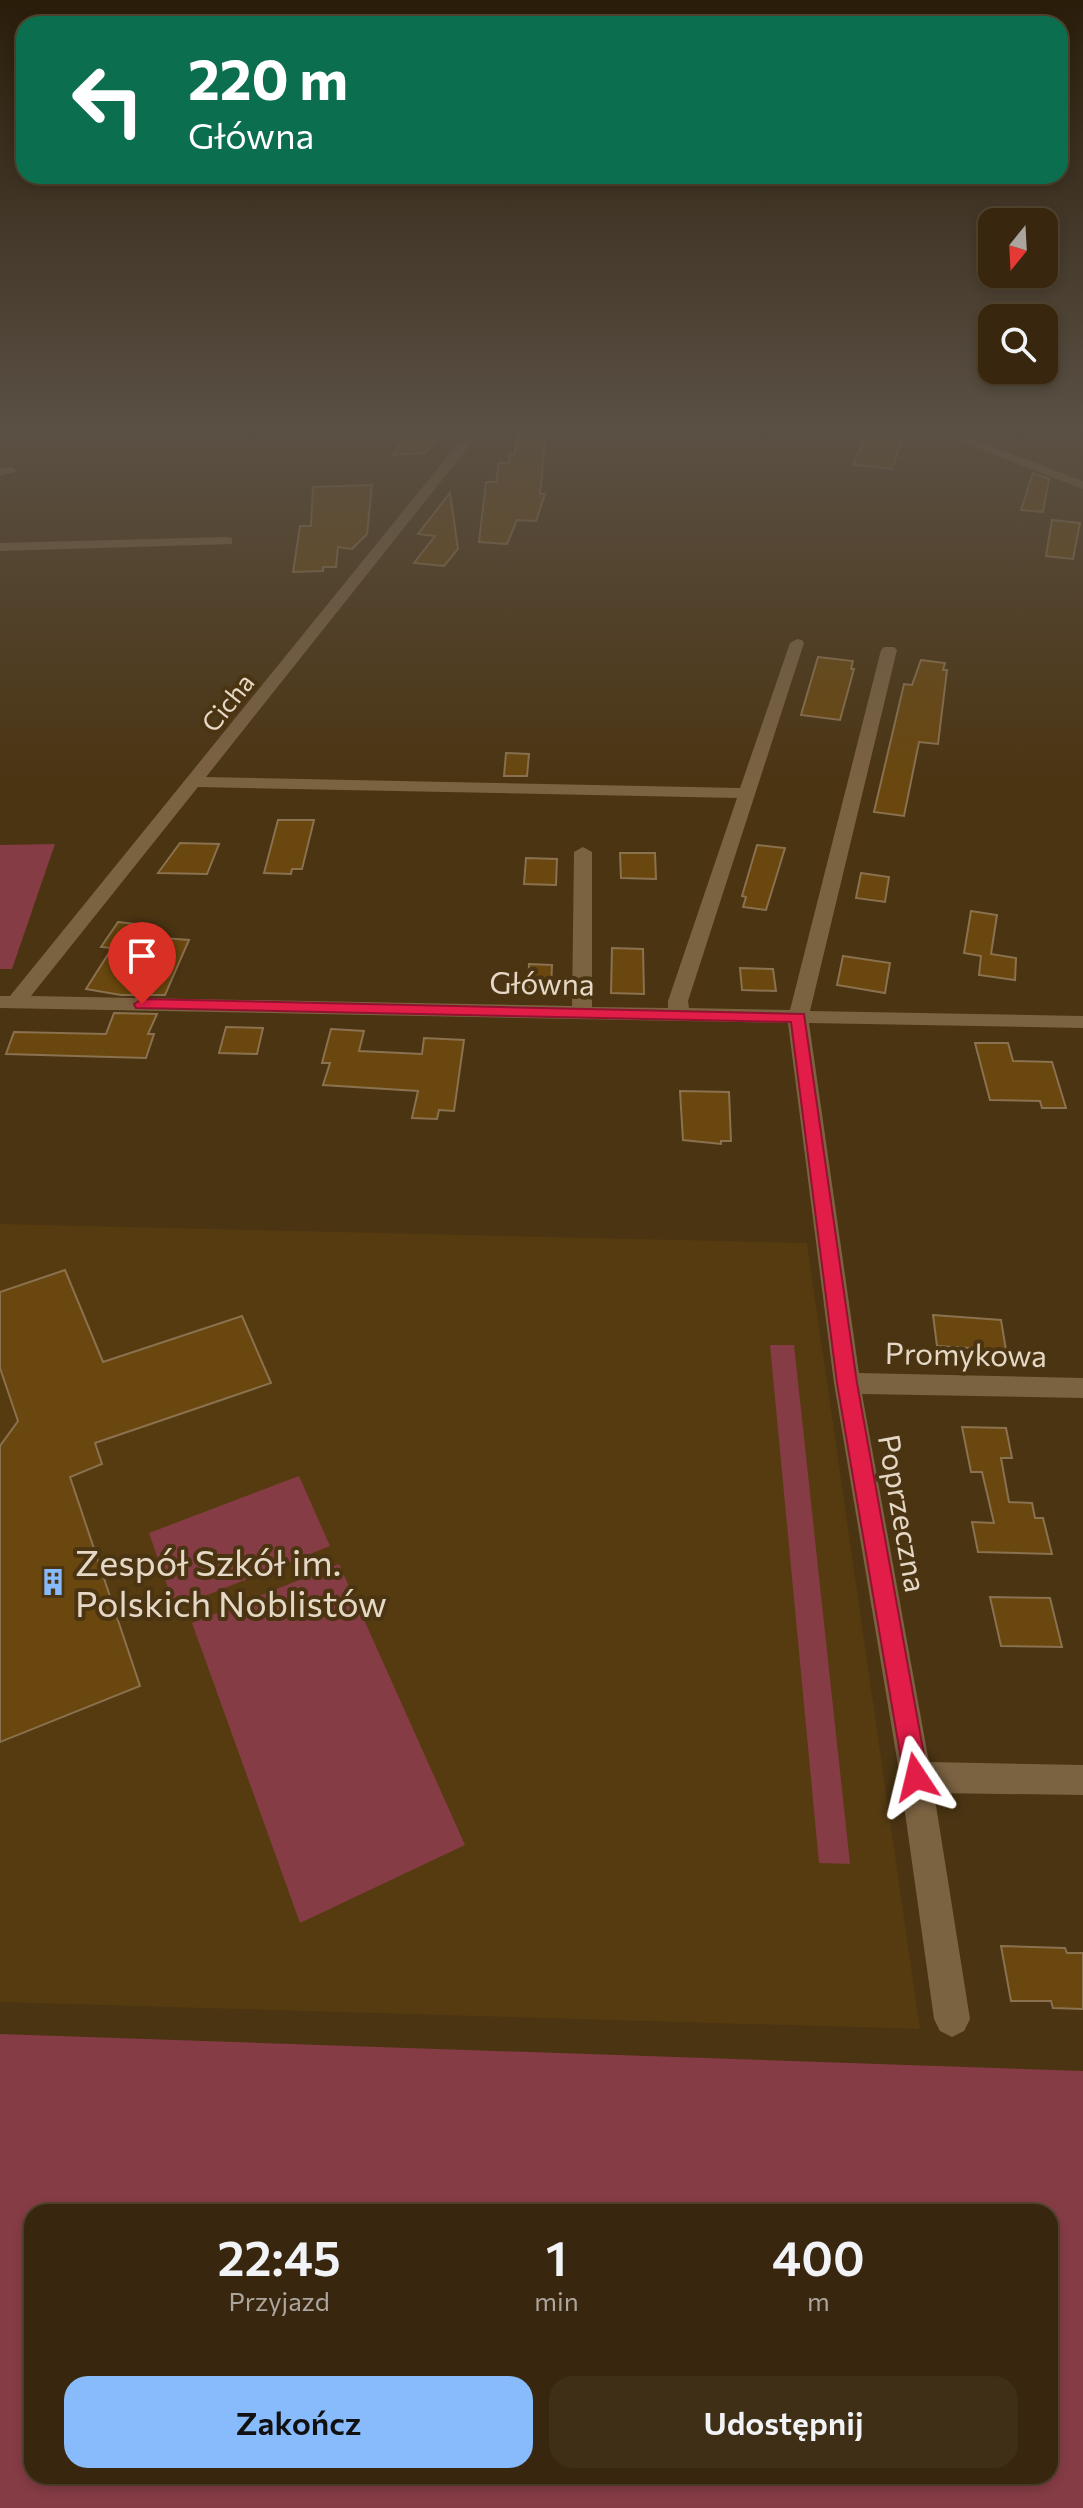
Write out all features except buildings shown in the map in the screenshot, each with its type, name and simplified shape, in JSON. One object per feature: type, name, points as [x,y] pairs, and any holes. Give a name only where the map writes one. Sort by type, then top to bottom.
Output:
[{"type":"street","name":"Cicha","points":[[8,1002],[193,782],[381,548]]},
{"type":"street","points":[[679,1014],[678,1001],[797,643]]},
{"type":"street","points":[[798,1018],[889,650]]},
{"type":"street","points":[[193,782],[749,793]]},
{"type":"street","points":[[582,1012],[583,852]]},
{"type":"street","name":"Główna","points":[[8,1002],[1083,1022]]},
{"type":"street","name":"Poprzeczna","points":[[798,1018],[847,1383],[916,1777],[952,2019]]},
{"type":"street","name":"Promykowa","points":[[847,1383],[1083,1388]]},
{"type":"street","points":[[916,1777],[1083,1780]]},
{"type":"shaded area","points":[[55,844],[12,969],[0,969],[0,845]]},
{"type":"shaded area","points":[[0,1224],[807,1243],[920,2029],[0,2002]]},
{"type":"shaded area","points":[[770,1345],[794,1345],[850,1864],[819,1863]]},
{"type":"shaded area","points":[[299,1476],[330,1546],[175,1608],[149,1533]]},
{"type":"shaded area","points":[[339,1564],[465,1845],[300,1923],[192,1623]]},
{"type":"shaded area","points":[[0,2034],[1083,2071],[1083,2508],[0,2508]]},
{"type":"place","name":"Zespół Szkół im. Polskich Noblistów","points":[[53,1582]]},
{"type":"route","points":[[142,1004],[798,1018],[847,1383],[916,1777]]}]
